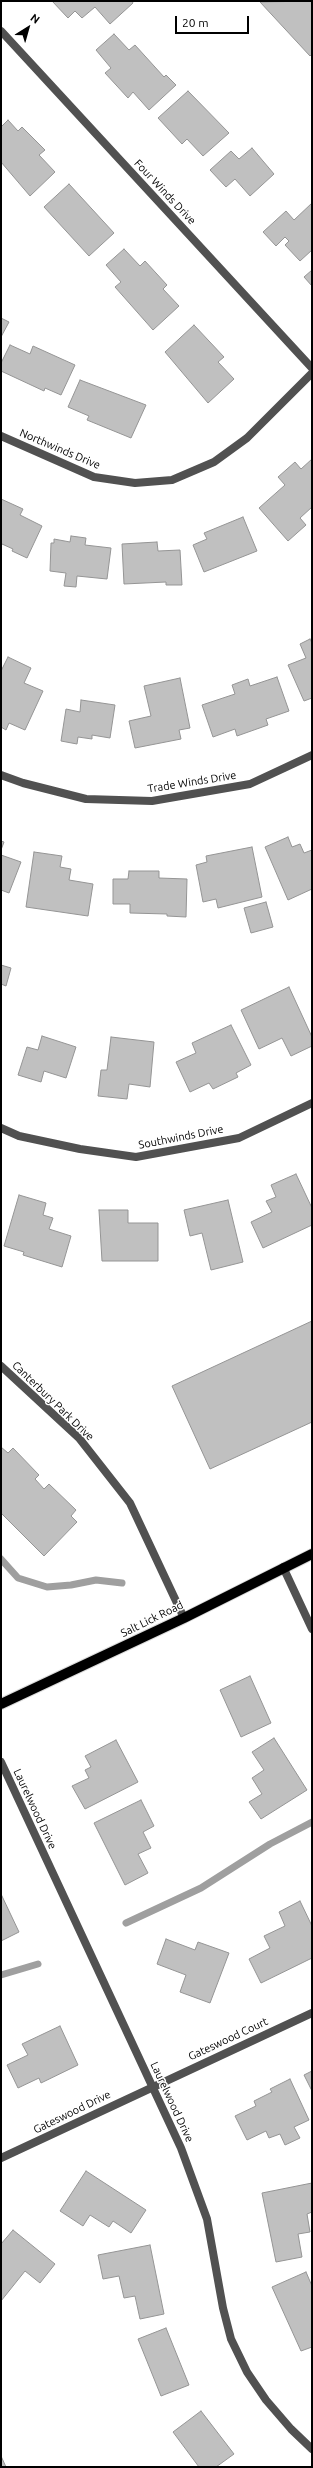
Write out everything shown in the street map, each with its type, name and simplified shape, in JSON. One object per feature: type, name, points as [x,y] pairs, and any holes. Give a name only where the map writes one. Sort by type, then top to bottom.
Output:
[{"type":"main road","name":"Salt Lick Road","points":[[1,1704],[184,1618],[283,1567],[312,1554]]},
{"type":"street","name":"Four Winds Drive","points":[[1,31],[312,368]]},
{"type":"street","name":"Northwinds Drive","points":[[1,436],[94,477],[135,483],[172,480],[214,462],[247,438],[312,373]]},
{"type":"street","name":"Trade Winds Drive","points":[[1,775],[23,783],[86,799],[152,801],[250,784],[312,755]]},
{"type":"street","name":"Southwinds Drive","points":[[1,1128],[27,1138],[80,1149],[136,1158],[239,1138],[312,1103]]},
{"type":"street","name":"Canterbury Park Drive","points":[[1,1366],[79,1438],[130,1503],[184,1618]]},
{"type":"street","points":[[283,1567],[312,1629]]},
{"type":"street","name":"Laurelwood Drive","points":[[1,1762],[153,2086],[197,2188],[207,2219],[222,2308],[231,2339],[248,2372],[266,2400],[291,2430],[312,2448]]},
{"type":"street","name":"Gateswood Court","points":[[153,2086],[312,2013]]},
{"type":"street","name":"Gateswood Drive","points":[[1,2158],[153,2086]]},
{"type":"building","points":[[52,1],[132,1],[133,3],[110,24],[95,7],[82,18],[75,11],[68,18]]},
{"type":"building","points":[[312,1],[312,54],[310,56],[260,2]]},
{"type":"building","points":[[114,34],[129,50],[135,45],[164,77],[166,75],[176,85],[149,110],[133,92],[128,98],[105,73],[111,68],[96,50]]},
{"type":"building","points":[[188,91],[229,133],[203,156],[187,139],[182,144],[158,118]]},
{"type":"building","points":[[8,120],[18,131],[22,127],[45,150],[39,155],[55,172],[30,196],[1,162],[1,127]]},
{"type":"building","points":[[252,148],[274,174],[250,196],[235,179],[226,187],[210,170],[231,151],[239,159]]},
{"type":"building","points":[[69,184],[114,233],[89,256],[44,207]]},
{"type":"building","points":[[312,203],[312,250],[300,261],[285,245],[289,241],[285,237],[276,246],[263,232],[286,211],[294,220]]},
{"type":"building","points":[[124,249],[140,266],[145,261],[167,285],[163,289],[179,306],[153,330],[115,287],[121,282],[106,265]]},
{"type":"building","points":[[312,270],[312,286],[304,277]]},
{"type":"building","points":[[1,318],[9,322],[1,337]]},
{"type":"building","points":[[194,325],[224,357],[218,362],[234,379],[208,403],[165,352]]},
{"type":"building","points":[[10,345],[30,354],[33,346],[75,365],[61,395],[45,388],[44,391],[1,371],[1,363]]},
{"type":"building","points":[[80,380],[146,405],[131,438],[87,420],[89,416],[68,407]]},
{"type":"building","points":[[312,459],[312,507],[300,518],[306,525],[288,541],[259,508],[285,485],[278,477],[295,462],[301,469]]},
{"type":"building","points":[[1,499],[23,509],[20,515],[42,526],[27,558],[12,551],[13,549],[2,544],[1,546]]},
{"type":"building","points":[[243,517],[257,551],[204,572],[193,545],[207,539],[204,533]]},
{"type":"building","points":[[71,536],[86,538],[85,545],[111,548],[107,579],[77,576],[76,587],[64,586],[66,573],[50,571],[51,543],[54,543],[54,539],[70,542]]},
{"type":"building","points":[[157,542],[158,551],[180,550],[182,585],[166,585],[166,582],[124,584],[122,544]]},
{"type":"building","points":[[310,639],[312,643],[312,698],[304,701],[288,665],[306,658],[300,644]]},
{"type":"building","points":[[8,657],[31,668],[24,683],[43,691],[25,730],[9,723],[6,730],[1,727],[1,671]]},
{"type":"building","points":[[277,677],[289,711],[266,719],[268,725],[237,736],[235,729],[213,737],[202,705],[235,694],[232,685],[248,679],[250,686]]},
{"type":"building","points":[[180,678],[190,728],[179,730],[181,739],[135,748],[129,721],[151,716],[144,686]]},
{"type":"building","points":[[81,700],[115,705],[110,738],[92,735],[92,739],[78,737],[77,744],[61,741],[66,709],[80,712]]},
{"type":"building","points":[[288,837],[292,847],[300,844],[304,853],[312,850],[312,889],[288,900],[265,847]]},
{"type":"building","points":[[1,841],[4,842],[1,850]]},
{"type":"building","points":[[252,847],[262,897],[218,908],[216,899],[203,902],[196,865],[207,862],[206,856]]},
{"type":"building","points":[[34,852],[62,856],[60,867],[71,869],[69,880],[93,884],[88,916],[26,907]]},
{"type":"building","points":[[1,855],[21,862],[9,893],[1,890]]},
{"type":"building","points":[[129,871],[159,871],[159,878],[187,879],[186,917],[167,916],[167,914],[130,913],[130,904],[113,904],[113,879],[128,879]]},
{"type":"building","points":[[266,902],[273,927],[251,933],[244,908]]},
{"type":"building","points":[[1,965],[11,968],[6,986],[1,984]]},
{"type":"building","points":[[289,987],[312,1037],[312,1046],[291,1056],[282,1038],[259,1049],[241,1010]]},
{"type":"building","points":[[231,1025],[251,1065],[236,1073],[238,1077],[213,1089],[209,1083],[190,1092],[176,1062],[196,1053],[192,1043]]},
{"type":"building","points":[[42,1036],[76,1047],[66,1078],[44,1071],[41,1082],[18,1075],[27,1047],[38,1050]]},
{"type":"building","points":[[111,1037],[154,1042],[150,1087],[129,1084],[127,1099],[98,1096],[101,1070],[107,1070]]},
{"type":"building","points":[[296,1174],[312,1208],[312,1225],[263,1248],[251,1222],[272,1212],[266,1201],[276,1197],[271,1185]]},
{"type":"building","points":[[19,1195],[46,1203],[43,1215],[53,1218],[49,1229],[71,1236],[62,1267],[23,1255],[24,1252],[4,1246]]},
{"type":"building","points":[[228,1200],[243,1262],[211,1270],[202,1233],[190,1236],[184,1210]]},
{"type":"building","points":[[99,1210],[128,1210],[128,1223],[158,1223],[158,1261],[102,1261]]},
{"type":"building","points":[[312,1321],[312,1422],[210,1469],[172,1386]]},
{"type":"building","points":[[1,1447],[8,1453],[13,1448],[39,1475],[35,1479],[44,1489],[49,1484],[76,1510],[71,1516],[77,1522],[44,1556],[1,1513]]},
{"type":"building","points":[[250,1676],[271,1723],[241,1737],[220,1690]]},
{"type":"building","points":[[274,1738],[307,1790],[261,1819],[249,1802],[262,1794],[252,1778],[264,1770],[252,1752]]},
{"type":"building","points":[[116,1740],[138,1782],[85,1809],[72,1786],[89,1778],[85,1770],[91,1767],[85,1756]]},
{"type":"building","points":[[141,1800],[154,1826],[143,1832],[151,1848],[138,1854],[148,1873],[125,1885],[94,1823]]},
{"type":"building","points":[[1,1894],[19,1932],[1,1941]]},
{"type":"building","points":[[300,1901],[312,1926],[312,1958],[261,1983],[249,1959],[270,1948],[264,1936],[285,1926],[279,1912]]},
{"type":"building","points":[[166,1939],[195,1950],[198,1942],[229,1953],[210,2003],[180,1992],[186,1975],[157,1964]]},
{"type":"building","points":[[60,2026],[78,2065],[41,2083],[39,2078],[18,2088],[7,2065],[28,2055],[22,2044]]},
{"type":"building","points":[[312,2071],[312,2091],[304,2075]]},
{"type":"building","points":[[290,2079],[309,2120],[294,2127],[300,2138],[285,2145],[280,2134],[269,2138],[266,2131],[247,2140],[235,2116],[256,2106],[254,2101],[272,2092],[270,2089]]},
{"type":"building","points":[[86,2171],[146,2210],[131,2233],[113,2221],[109,2227],[90,2215],[83,2226],[60,2211]]},
{"type":"building","points":[[312,2183],[312,2212],[307,2214],[310,2232],[298,2234],[302,2257],[276,2262],[262,2193]]},
{"type":"building","points":[[13,2230],[55,2264],[40,2283],[25,2271],[1,2301],[1,2244]]},
{"type":"building","points":[[150,2245],[164,2314],[140,2319],[135,2296],[124,2298],[119,2276],[103,2279],[98,2255]]},
{"type":"building","points":[[306,2272],[312,2286],[312,2347],[301,2351],[272,2287]]},
{"type":"building","points":[[166,2328],[189,2385],[161,2396],[138,2339]]},
{"type":"building","points":[[201,2411],[234,2454],[216,2467],[199,2467],[173,2432]]},
{"type":"building","points":[[1,2456],[6,2467],[1,2467]]},
{"type":"waterway","points":[[1,1559],[18,1578],[47,1587],[71,1585],[96,1580],[122,1583]]},
{"type":"waterway","points":[[126,1923],[201,1888],[270,1844],[312,1822]]},
{"type":"waterway","points":[[1,1975],[38,1964]]}]
